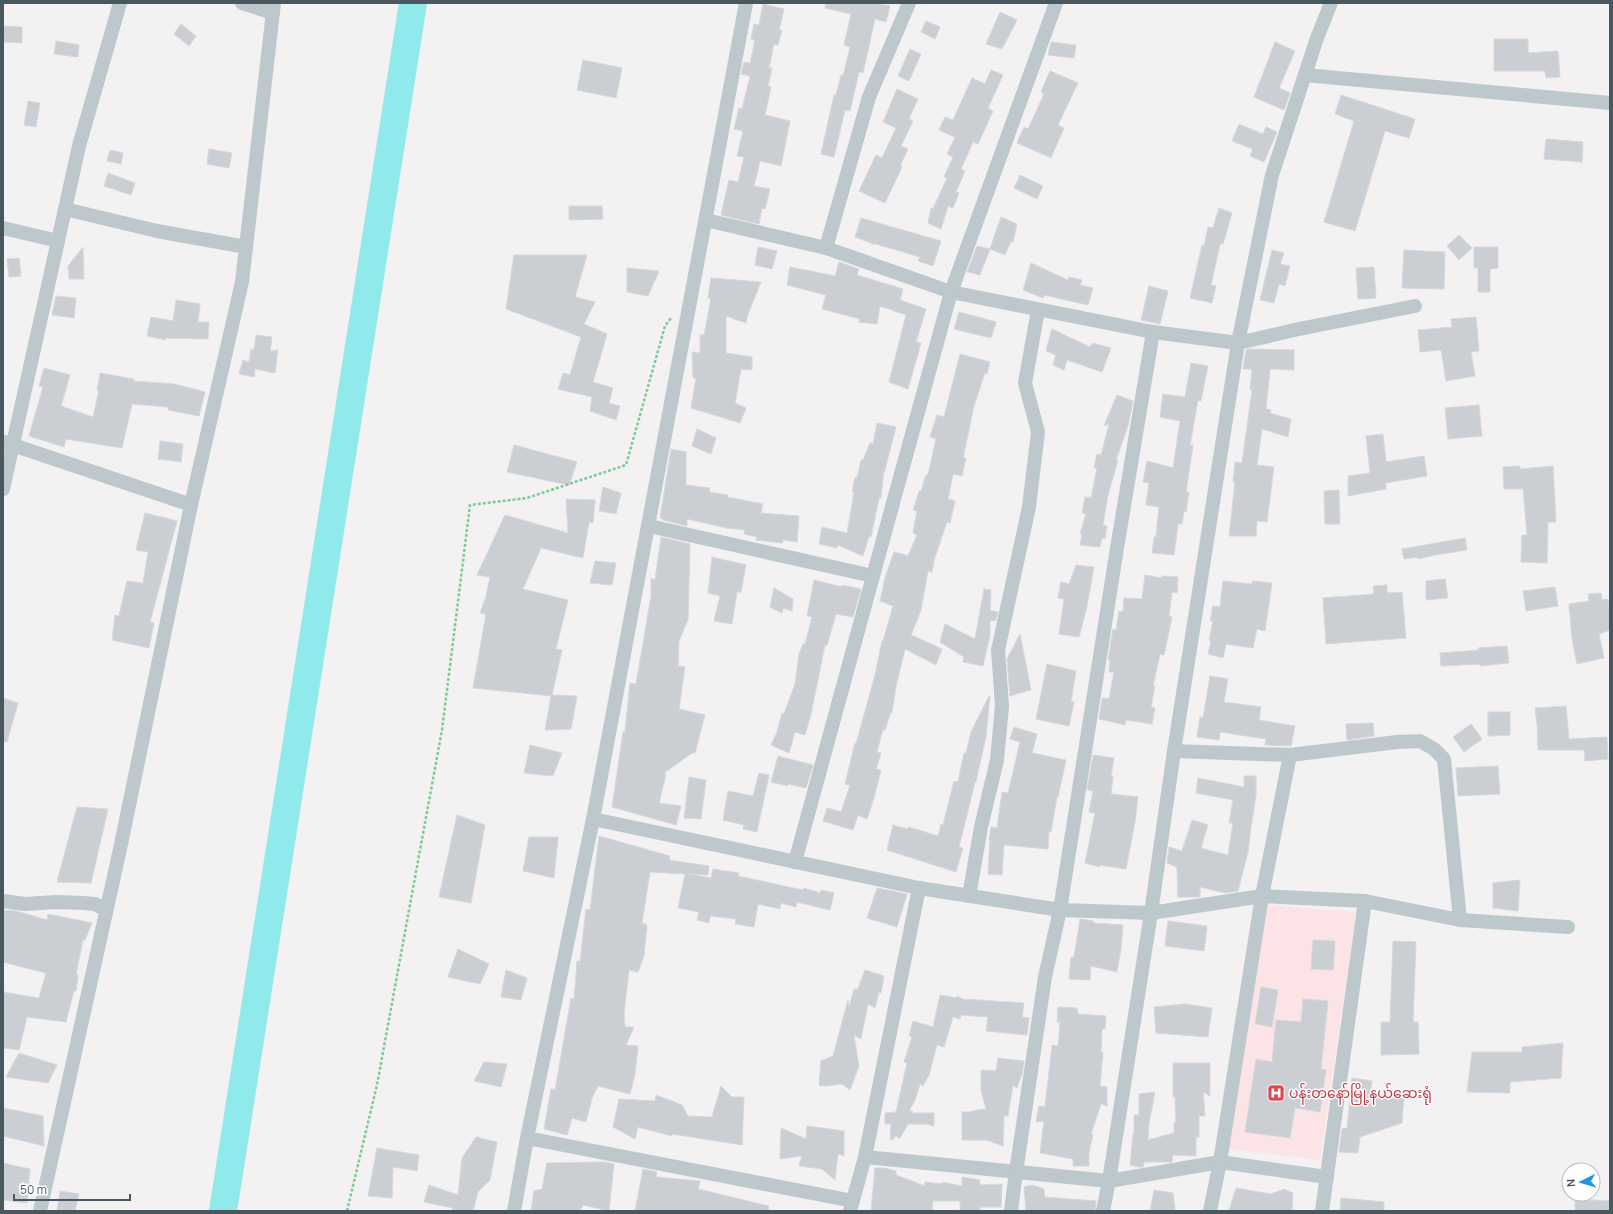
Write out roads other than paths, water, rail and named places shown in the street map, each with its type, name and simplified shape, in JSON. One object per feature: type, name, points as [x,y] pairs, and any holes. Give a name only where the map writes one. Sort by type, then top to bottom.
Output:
[{"type":"street","points":[[3,489],[8,443],[58,241],[79,146],[120,3]]},
{"type":"street","points":[[40,1211],[106,910],[191,505],[242,282],[273,8],[242,3]]},
{"type":"street","points":[[514,1211],[527,1138],[592,819],[649,526],[746,3]]},
{"type":"street","points":[[826,248],[869,97],[909,3]]},
{"type":"street","points":[[795,862],[951,292],[1056,3]]},
{"type":"street","points":[[1103,1211],[1151,913],[1174,752],[1238,343],[1272,175],[1317,38],[1331,3]]},
{"type":"street","points":[[1305,75],[1610,104]]},
{"type":"street","points":[[65,209],[157,231],[246,247]]},
{"type":"street","points":[[706,220],[826,248],[951,292],[1153,332],[1238,343],[1298,329],[1415,306]]},
{"type":"street","points":[[3,228],[58,241]]},
{"type":"street","points":[[969,896],[981,827],[997,760],[1002,706],[998,650],[1029,507],[1038,432],[1025,383],[1038,310]]},
{"type":"street","points":[[1011,1211],[1045,978],[1060,910],[1153,332]]},
{"type":"street","points":[[8,443],[191,505]]},
{"type":"street","points":[[649,526],[873,576]]},
{"type":"street","points":[[1174,752],[1290,755],[1420,740],[1434,749],[1444,760],[1460,920]]},
{"type":"street","points":[[1210,1211],[1220,1162],[1262,896],[1290,755]]},
{"type":"street","points":[[592,819],[919,888],[1060,910],[1151,913],[1262,896],[1366,900],[1460,920],[1568,927]]},
{"type":"street","points":[[527,1138],[851,1206],[865,1157],[919,888]]},
{"type":"street","points":[[1322,1211],[1366,900]]},
{"type":"street","points":[[3,901],[25,904],[83,902],[95,904],[106,910]]},
{"type":"street","points":[[865,1157],[1109,1181],[1220,1162],[1327,1178]]},
{"type":"waterway","points":[[223,1211],[413,3]]},
{"type":"place","name":"ပန်းတနော်မြို့နယ်ဆေးရုံ","points":[[1276,1093]]}]
